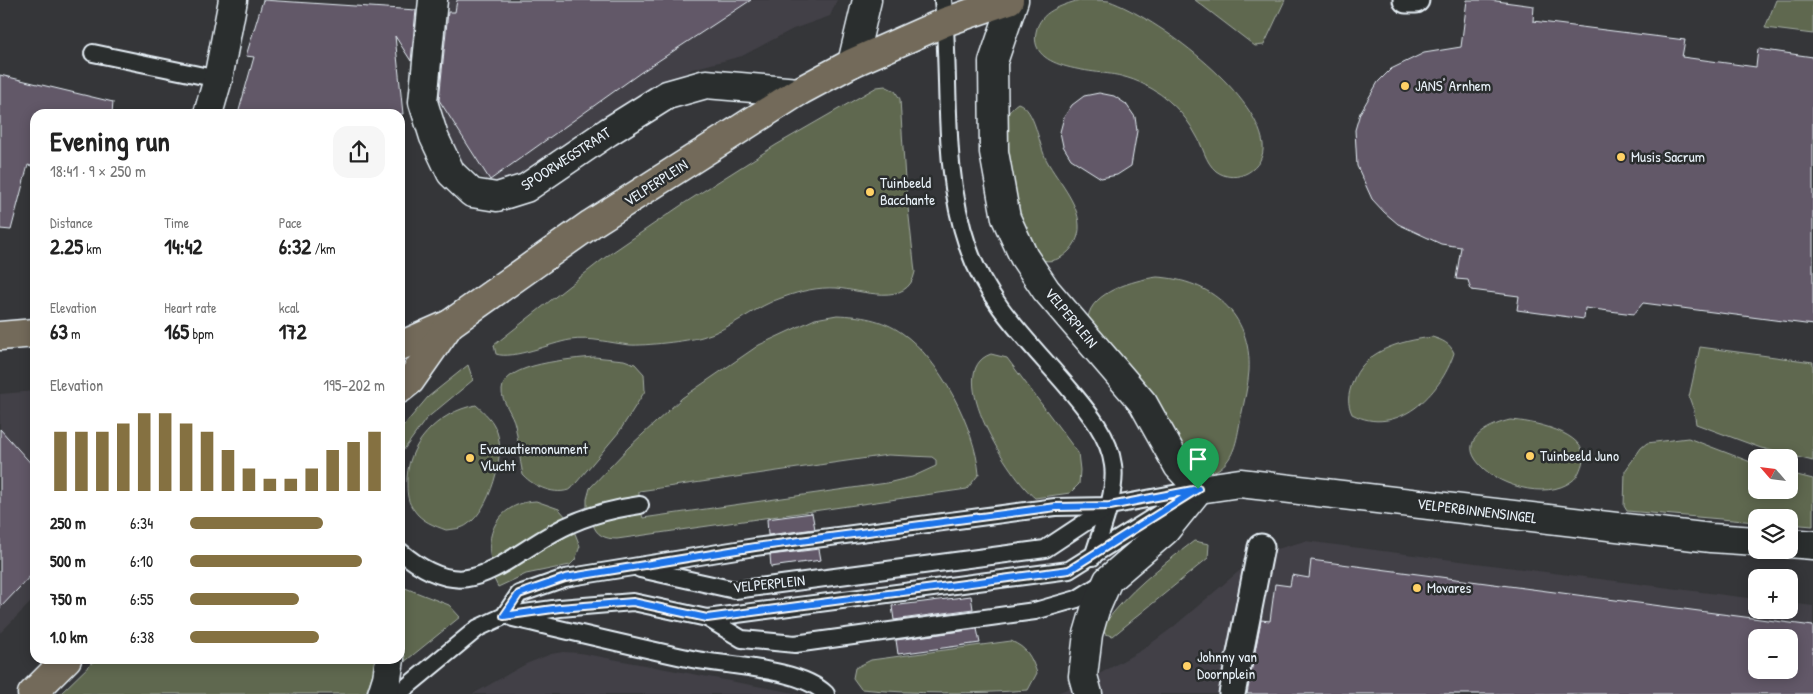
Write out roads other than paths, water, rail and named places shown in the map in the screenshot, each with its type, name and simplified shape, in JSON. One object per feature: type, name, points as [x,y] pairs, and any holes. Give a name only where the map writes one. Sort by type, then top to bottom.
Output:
[{"type":"main road","name":"VELPERPLEIN","points":[[405,388],[450,324],[591,224],[798,92],[944,11],[1009,0]]},
{"type":"main road","points":[[405,344],[450,324]]},
{"type":"main road","points":[[0,336],[30,333]]},
{"type":"main road","points":[[32,694],[62,664]]},
{"type":"street","points":[[209,109],[218,79],[233,0]]},
{"type":"street","name":"SPOORWEGSTRAAT","points":[[433,0],[423,102],[434,137],[451,173],[472,193],[497,197],[526,188],[608,132],[667,95],[706,84],[798,92]]},
{"type":"street","points":[[852,63],[867,0]]},
{"type":"street","name":"VELPERPLEIN","points":[[1014,0],[993,62],[994,152],[1006,218],[1024,257],[1046,290],[1143,403],[1178,466],[1198,489]]},
{"type":"street","points":[[1406,0],[1416,0]]},
{"type":"street","name":"VELPERBINNENSINGEL","points":[[1198,489],[1240,483],[1748,540]]},
{"type":"street","points":[[1086,685],[1088,634],[1095,610],[1108,580],[1165,531],[1198,489]]},
{"type":"street","points":[[1798,544],[1813,545]]},
{"type":"street","points":[[1232,694],[1261,547]]},
{"type":"street","points":[[382,694],[389,664]]},
{"type":"lane","points":[[944,11],[955,199],[969,250],[987,288],[1000,307],[1079,400],[1101,430],[1113,466],[1110,506],[1093,557]]},
{"type":"lane","points":[[93,53],[218,79]]},
{"type":"lane","points":[[504,616],[519,594],[565,578],[755,547],[1056,507],[1110,506],[1198,489]]},
{"type":"lane","points":[[1093,557],[1198,489]]},
{"type":"lane","points":[[405,555],[419,567],[452,579],[480,576],[514,559],[553,532],[578,521],[620,507],[640,505]]},
{"type":"lane","name":"VELPERPLEIN","points":[[630,567],[735,590],[1045,549],[1110,506]]},
{"type":"lane","name":"VELPERPLEIN","points":[[707,618],[1069,570],[1093,557]]},
{"type":"lane","points":[[398,694],[478,628],[504,616],[560,608],[633,602],[707,618],[742,639],[795,644],[1035,611],[1077,599],[1108,580]]},
{"type":"lane","points":[[504,616],[693,659],[786,675],[812,683],[826,694]]},
{"type":"place","name":"JANS' Arnhem","points":[[1405,86]]},
{"type":"place","name":"Musis Sacrum","points":[[1621,157]]},
{"type":"place","name":"Tuinbeeld Bacchante","points":[[870,192]]},
{"type":"place","name":"Tuinbeeld Juno","points":[[1530,456]]},
{"type":"place","name":"Evacuatiemonument Vlucht","points":[[470,458]]},
{"type":"place","name":"Movares","points":[[1417,588]]},
{"type":"place","name":"Johnny van Doornplein","points":[[1187,666]]}]
